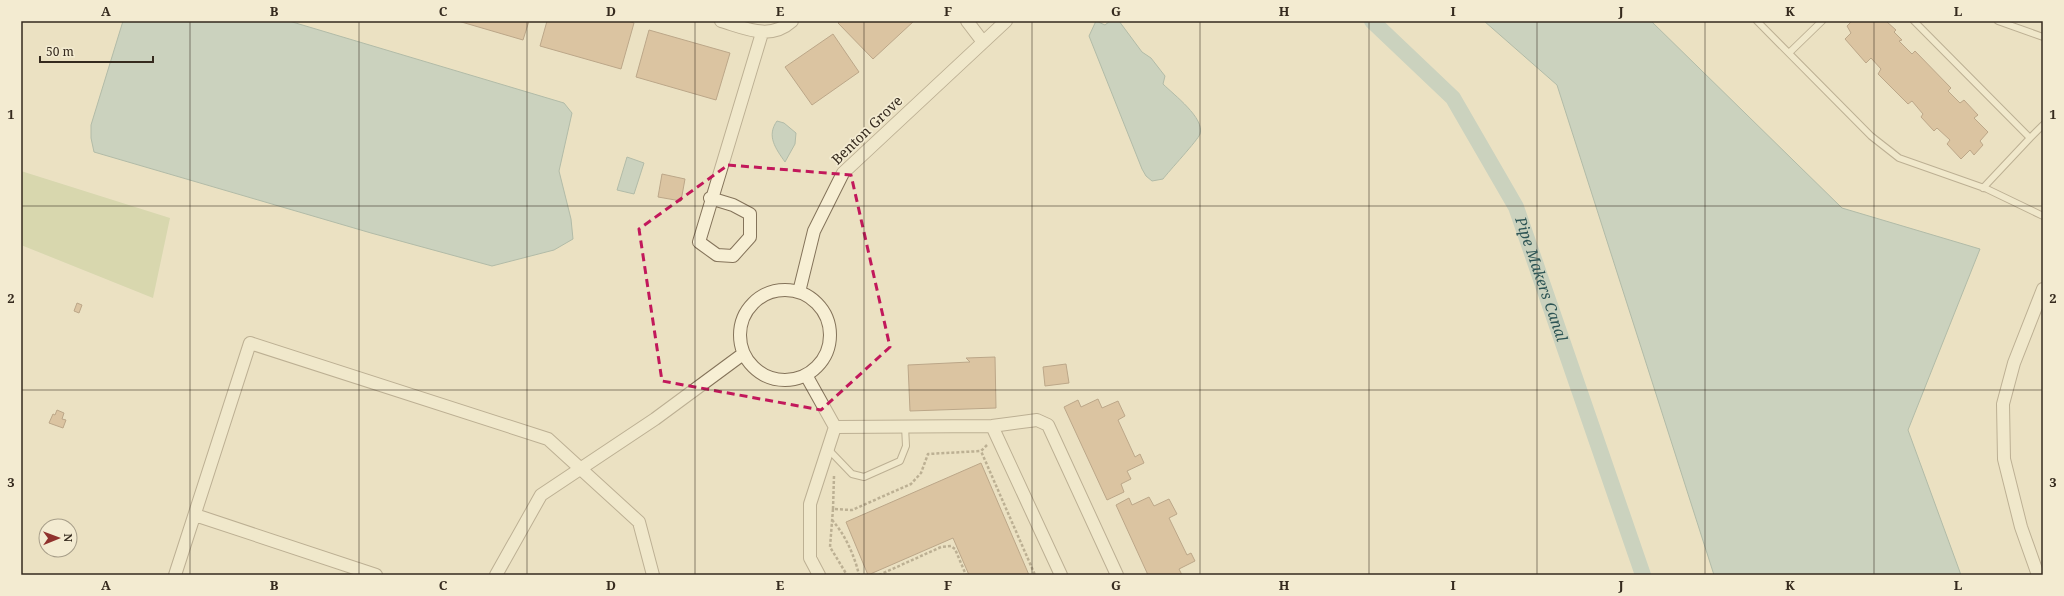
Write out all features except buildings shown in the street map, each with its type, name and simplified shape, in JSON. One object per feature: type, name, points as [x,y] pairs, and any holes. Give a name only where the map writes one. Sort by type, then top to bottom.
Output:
[{"type":"street","points":[[721,21],[762,33],[786,26],[792,21]]},
{"type":"street","points":[[967,21],[983,42]]},
{"type":"street","name":"Benton Grove","points":[[799,292],[814,231],[843,173],[1006,21]]},
{"type":"street","points":[[710,198],[733,205],[750,214],[750,237],[733,256],[717,255],[698,242],[710,198],[762,33]]},
{"type":"street","points":[[2038,575],[2021,527],[2004,459],[2003,404],[2014,363],[2043,289]]},
{"type":"street","points":[[784,290],[799,292],[812,299],[822,310],[828,324],[830,338],[826,353],[818,366],[806,375],[792,380],[778,380],[763,375],[752,366],[744,354],[740,339],[741,325],[746,311],[757,300],[770,293],[784,290]]},
{"type":"street","points":[[175,575],[250,342],[548,439],[639,522],[653,575]]},
{"type":"street","points":[[496,575],[541,495],[655,419],[744,354]]},
{"type":"street","points":[[806,375],[835,427],[810,504],[810,558],[819,575]]},
{"type":"street","points":[[835,427],[905,426],[994,430],[1037,420],[1048,425],[1117,575]]},
{"type":"street","points":[[994,430],[1061,575]]},
{"type":"street","points":[[195,516],[371,574]]},
{"type":"lane","points":[[1757,21],[1871,136],[1899,158],[1983,188],[2043,216]]},
{"type":"lane","points":[[1789,53],[1822,21]]},
{"type":"lane","points":[[1914,21],[2030,138]]},
{"type":"lane","points":[[1998,21],[2043,37]]},
{"type":"lane","points":[[1983,188],[2043,125]]},
{"type":"lane","points":[[828,449],[852,474],[864,477],[900,461],[906,446],[905,426]]},
{"type":"path","points":[[981,452],[994,430]]},
{"type":"path","points":[[833,509],[852,510],[911,484],[922,473],[928,454],[981,452]]},
{"type":"path","points":[[981,452],[1035,575]]},
{"type":"path","points":[[841,462],[834,473],[830,547],[847,575]]},
{"type":"path","points":[[832,520],[838,527],[846,543],[859,575]]},
{"type":"path","points":[[879,575],[941,547],[951,546],[955,550],[966,575]]},
{"type":"highlighted area","points":[[728,165],[851,175],[890,347],[821,410],[662,381],[639,229]]},
{"type":"green space","points":[[21,171],[170,218],[153,298],[21,245]]},
{"type":"water","points":[[123,21],[289,21],[564,103],[572,113],[559,171],[571,219],[573,239],[554,250],[492,266],[371,233],[94,152],[91,138],[91,125]]},
{"type":"water","points":[[1096,21],[1105,25],[1110,21],[1119,21],[1142,52],[1151,58],[1165,76],[1163,84],[1188,107],[1198,121],[1200,134],[1163,179],[1152,181],[1146,176],[1142,169],[1089,36]]},
{"type":"water","points":[[1484,21],[1651,21],[1842,208],[1980,249],[1908,430],[1961,575],[1714,575],[1557,85]]},
{"type":"water","points":[[777,121],[784,123],[796,133],[795,144],[785,162],[778,152],[772,137],[772,132]]},
{"type":"water","points":[[627,157],[644,163],[634,194],[617,190]]},
{"type":"waterway","name":"Pipe Makers Canal","points":[[1372,21],[1453,98],[1516,207],[1643,575]]}]
